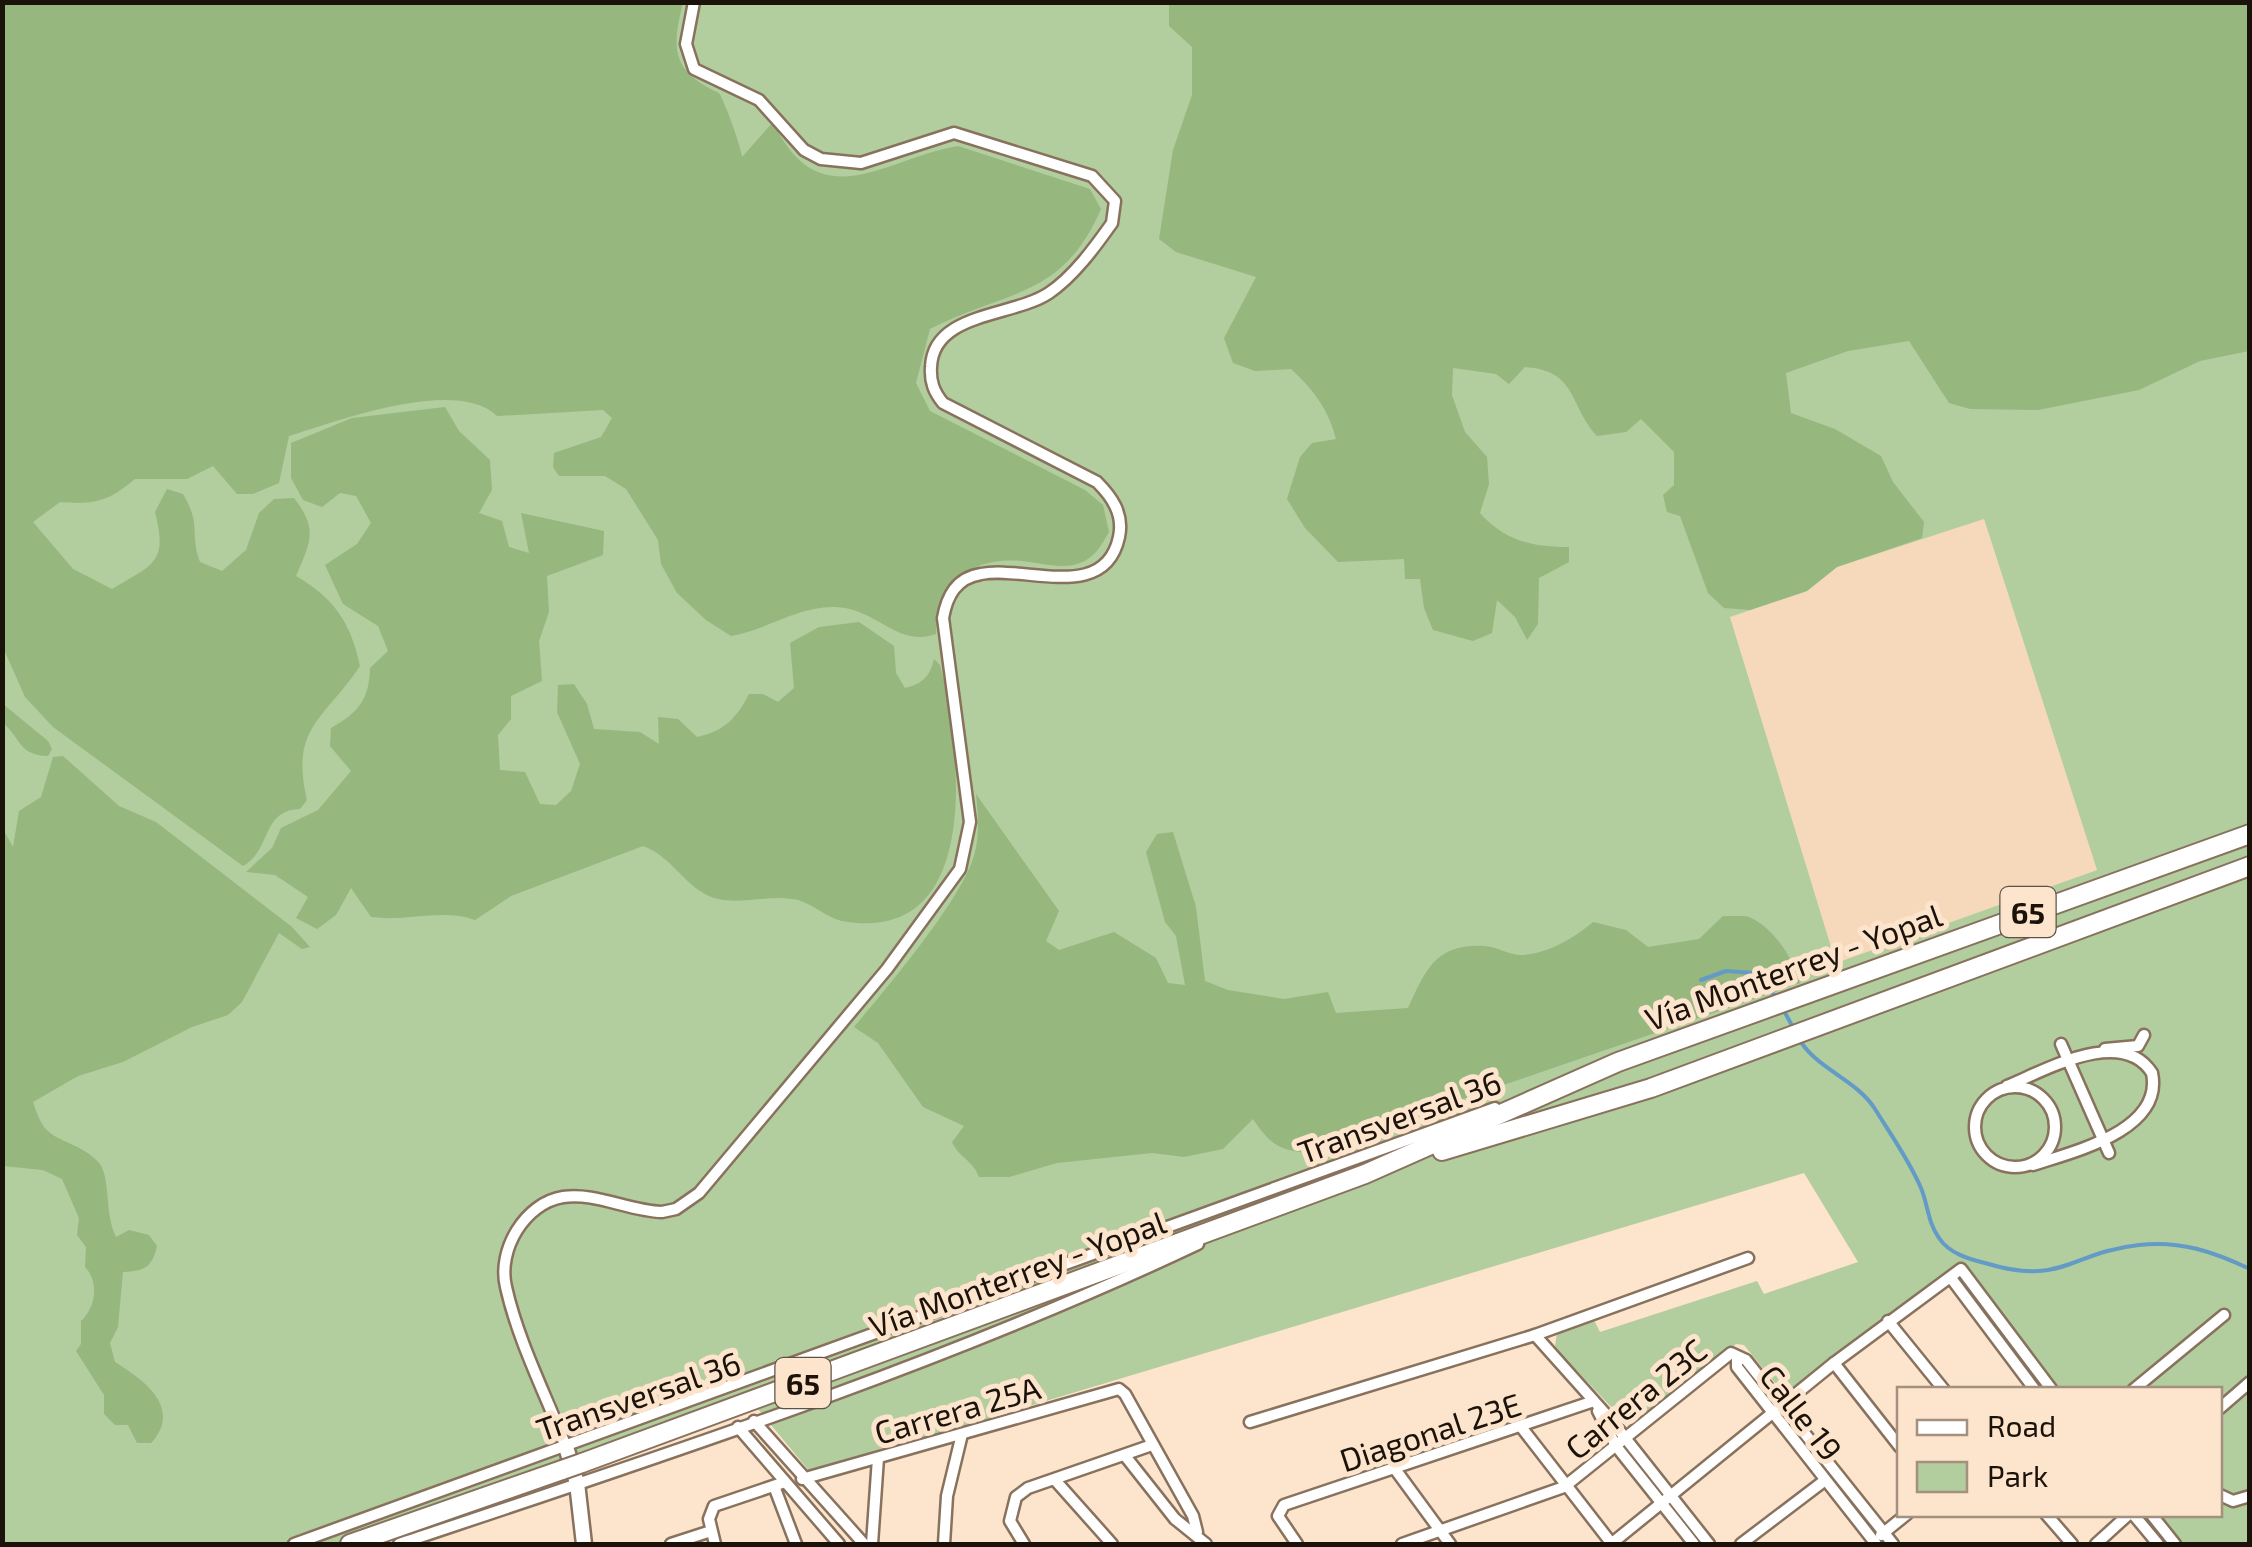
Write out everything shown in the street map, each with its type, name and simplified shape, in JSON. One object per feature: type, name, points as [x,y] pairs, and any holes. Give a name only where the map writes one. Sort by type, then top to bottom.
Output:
[{"type":"highway","name":"Vía Monterrey - Yopal","points":[[350,1544],[582,1463],[1365,1174],[1618,1062],[2250,834]]},
{"type":"highway","name":"Vía Monterrey - Yopal","points":[[1365,1174],[1651,1088],[2250,866]]},
{"type":"main road","points":[[566,1447],[577,1483],[584,1544]]},
{"type":"street","points":[[566,1447],[504,1283],[514,1233],[526,1217],[557,1198],[575,1196],[662,1212],[676,1209],[699,1194],[887,969],[960,869],[970,822],[943,618],[947,598],[960,582],[982,573],[1072,578],[1088,573],[1113,554],[1120,534],[1114,500],[1097,482],[943,403],[931,380],[934,346],[947,331],[1030,303],[1069,275],[1112,222],[1115,201],[1111,193],[1092,176],[954,133],[861,164],[812,156],[768,106],[694,69],[686,44],[694,2]]},
{"type":"street","points":[[2072,1057],[2128,1056],[2142,1061],[2152,1073],[2153,1091],[2140,1112],[2104,1140],[2032,1166],[2001,1166],[1987,1157],[1976,1122],[1991,1093],[2072,1057],[2138,1046],[2144,1034]]},
{"type":"street","points":[[2062,1044],[2072,1057],[2109,1153]]},
{"type":"street","name":"Transversal 36","points":[[294,1544],[1618,1062]]},
{"type":"street","points":[[2006,1086],[2033,1090],[2053,1117],[2051,1147],[2032,1166]]},
{"type":"street","name":"Transversal 36","points":[[400,1544],[738,1427],[1101,1290],[1268,1210]]},
{"type":"street","points":[[1250,1422],[1535,1335],[1748,1258]]},
{"type":"street","points":[[1522,1428],[1612,1544],[1888,1320],[1961,1269],[2050,1387]]},
{"type":"street","points":[[1951,1278],[2033,1387]]},
{"type":"street","points":[[2137,1387],[2224,1315]]},
{"type":"street","points":[[1888,1320],[1942,1387]]},
{"type":"street","points":[[1535,1335],[1665,1498],[1709,1544]]},
{"type":"street","name":"Carrera 23C","points":[[1402,1544],[1564,1487],[1723,1356],[1731,1354],[1737,1358]]},
{"type":"street","name":"Calle 19","points":[[1872,1543],[1736,1367],[1737,1358],[1746,1360],[1784,1404],[1893,1544]]},
{"type":"street","points":[[1834,1363],[1897,1443]]},
{"type":"street","points":[[2222,1406],[2250,1382]]},
{"type":"street","name":"Carrera 25A","points":[[802,1479],[1110,1389],[1125,1394],[1152,1446]]},
{"type":"street","name":"Diagonal 23E","points":[[1296,1544],[1278,1516],[1284,1505],[1594,1406]]},
{"type":"street","points":[[754,1421],[864,1544]]},
{"type":"street","points":[[738,1427],[779,1484],[840,1544]]},
{"type":"street","points":[[944,1544],[947,1496],[962,1434]]},
{"type":"street","points":[[1024,1544],[1014,1532],[1010,1509],[1016,1496],[1028,1488],[1152,1446],[1193,1516],[1197,1532]]},
{"type":"street","points":[[1126,1457],[1175,1519],[1197,1532],[1206,1544]]},
{"type":"street","points":[[872,1544],[878,1458]]},
{"type":"street","points":[[1395,1470],[1450,1544]]},
{"type":"street","points":[[1056,1480],[1112,1544]]},
{"type":"street","points":[[1741,1544],[1824,1481]]},
{"type":"street","points":[[716,1544],[710,1531],[709,1512],[714,1506],[779,1484]]},
{"type":"street","points":[[779,1484],[796,1544]]},
{"type":"street","points":[[2222,1496],[2232,1500],[2250,1496]]},
{"type":"street","points":[[1665,1498],[1694,1544]]},
{"type":"street","points":[[1872,1543],[1903,1517]]},
{"type":"street","points":[[2049,1517],[2072,1544]]},
{"type":"street","points":[[2096,1544],[2128,1517]]},
{"type":"street","points":[[2134,1517],[2158,1544]]},
{"type":"street","points":[[2153,1517],[2175,1544]]},
{"type":"street","points":[[671,1544],[710,1531]]},
{"type":"shaded area","points":[[1984,519],[2097,870],[1836,963],[1730,616],[1807,591],[1837,567]]},
{"type":"green space","points":[[2,3],[683,3],[677,34],[679,57],[692,76],[719,93],[742,157],[773,122],[792,152],[812,169],[833,176],[881,169],[958,146],[1090,189],[1101,209],[1069,260],[1029,288],[930,329],[916,383],[930,411],[1085,490],[1103,505],[1109,532],[1092,555],[1077,564],[1004,561],[973,568],[950,587],[938,616],[936,634],[910,636],[863,614],[835,607],[808,610],[731,636],[706,620],[677,593],[661,564],[658,540],[626,489],[605,476],[559,476],[553,467],[554,453],[601,437],[612,418],[603,410],[497,416],[478,405],[454,400],[395,406],[289,436],[279,483],[253,494],[237,494],[213,466],[187,479],[135,479],[100,500],[60,502],[33,522],[73,569],[112,589],[154,560],[160,542],[155,512],[167,489],[183,494],[189,505],[200,562],[222,571],[246,550],[259,513],[274,499],[294,498],[307,518],[310,536],[296,576],[321,593],[339,613],[352,637],[360,666],[322,713],[307,740],[303,776],[307,800],[300,809],[288,811],[272,823],[259,850],[243,866],[53,727],[25,697],[2,645]]},
{"type":"green space","points":[[3,3],[2249,3],[2249,1544],[2168,1544],[2145,1517],[2222,1517],[2222,1387],[2041,1387],[1953,1272],[1885,1317],[1785,1395],[1744,1345],[1736,1344],[1630,1427],[1555,1346],[1557,1333],[1593,1318],[1600,1332],[1757,1281],[1764,1294],[1858,1262],[1804,1173],[810,1472],[753,1403],[354,1544],[3,1544]],"holes":[[[1984,519],[2097,870],[1836,963],[1730,617],[1807,591],[1837,567]]]},
{"type":"green space","points":[[1169,3],[2249,3],[2249,351],[2200,361],[2139,390],[2038,410],[1970,409],[1949,403],[1909,341],[1848,351],[1786,373],[1791,413],[1835,429],[1881,456],[1893,482],[1924,522],[1922,538],[1837,567],[1807,591],[1750,610],[1724,608],[1708,593],[1680,516],[1667,512],[1663,495],[1674,485],[1674,452],[1641,419],[1626,432],[1597,436],[1570,391],[1555,375],[1525,367],[1509,384],[1496,374],[1453,368],[1452,395],[1465,432],[1487,457],[1489,484],[1480,513],[1509,536],[1543,546],[1569,547],[1569,562],[1539,578],[1538,624],[1527,640],[1515,617],[1497,600],[1492,633],[1473,641],[1433,630],[1424,608],[1420,579],[1405,579],[1404,559],[1338,562],[1305,528],[1287,499],[1300,457],[1312,443],[1336,439],[1319,401],[1291,369],[1255,371],[1233,363],[1224,338],[1256,277],[1176,252],[1159,239],[1173,150],[1192,95],[1192,47],[1169,26]]},
{"type":"green space","points":[[445,407],[459,431],[490,460],[492,490],[479,513],[502,521],[509,547],[529,553],[521,513],[604,531],[603,555],[547,576],[549,612],[539,641],[542,681],[511,696],[511,719],[498,735],[500,770],[525,772],[540,804],[556,805],[571,791],[580,764],[557,712],[558,685],[574,684],[587,704],[594,729],[640,732],[659,744],[658,717],[678,719],[697,737],[728,723],[749,694],[763,694],[778,702],[794,688],[790,643],[819,627],[859,622],[894,646],[896,673],[905,688],[924,679],[934,659],[940,665],[948,701],[956,789],[952,834],[941,873],[921,904],[888,921],[842,921],[790,899],[719,899],[700,891],[661,856],[643,846],[511,896],[475,920],[450,915],[371,917],[351,888],[336,915],[317,929],[296,918],[308,897],[275,875],[246,872],[272,848],[281,828],[318,810],[351,771],[330,746],[331,728],[361,704],[370,668],[388,651],[378,626],[343,604],[325,565],[357,544],[371,523],[356,496],[340,493],[322,507],[303,500],[291,478],[291,443],[352,418]]},
{"type":"green space","points":[[3,704],[48,741],[52,749],[48,756],[31,753],[21,745],[3,723]]},
{"type":"green space","points":[[63,756],[119,806],[156,822],[292,927],[310,947],[302,949],[279,933],[242,1002],[228,1015],[192,1027],[123,1062],[78,1076],[33,1102],[47,1130],[86,1152],[103,1169],[116,1237],[129,1230],[149,1235],[157,1246],[146,1267],[123,1272],[118,1327],[110,1343],[115,1362],[148,1386],[161,1407],[160,1430],[151,1443],[137,1443],[128,1425],[115,1425],[104,1414],[104,1395],[76,1351],[81,1344],[81,1321],[92,1302],[94,1288],[85,1267],[86,1247],[77,1235],[79,1218],[62,1179],[43,1170],[3,1166],[3,829],[13,847],[19,811],[41,797],[53,757]]},
{"type":"green space","points":[[976,794],[1059,911],[1046,941],[1059,950],[1114,932],[1156,958],[1168,983],[1185,985],[1176,936],[1165,922],[1146,852],[1157,834],[1173,832],[1196,907],[1205,981],[1228,990],[1284,999],[1328,992],[1336,1013],[1408,1008],[1434,962],[1454,949],[1485,946],[1518,955],[1533,954],[1561,944],[1593,922],[1626,930],[1648,947],[1699,939],[1723,916],[1749,917],[1766,928],[1788,954],[1800,983],[1309,1152],[1276,1144],[1253,1119],[1223,1149],[1184,1157],[1152,1153],[1057,1163],[1009,1177],[979,1177],[952,1142],[964,1126],[923,1107],[878,1043],[854,1027],[921,944],[966,875],[977,840]]},
{"type":"waterway","points":[[1701,980],[1726,971],[1754,973],[1777,998]]},
{"type":"waterway","points":[[1784,1011],[1794,1029]]},
{"type":"waterway","points":[[1798,1037],[1814,1057],[1867,1098],[1916,1178],[1935,1232],[1959,1255],[2032,1271],[2066,1266],[2116,1249],[2169,1244],[2210,1253],[2250,1269]]}]
